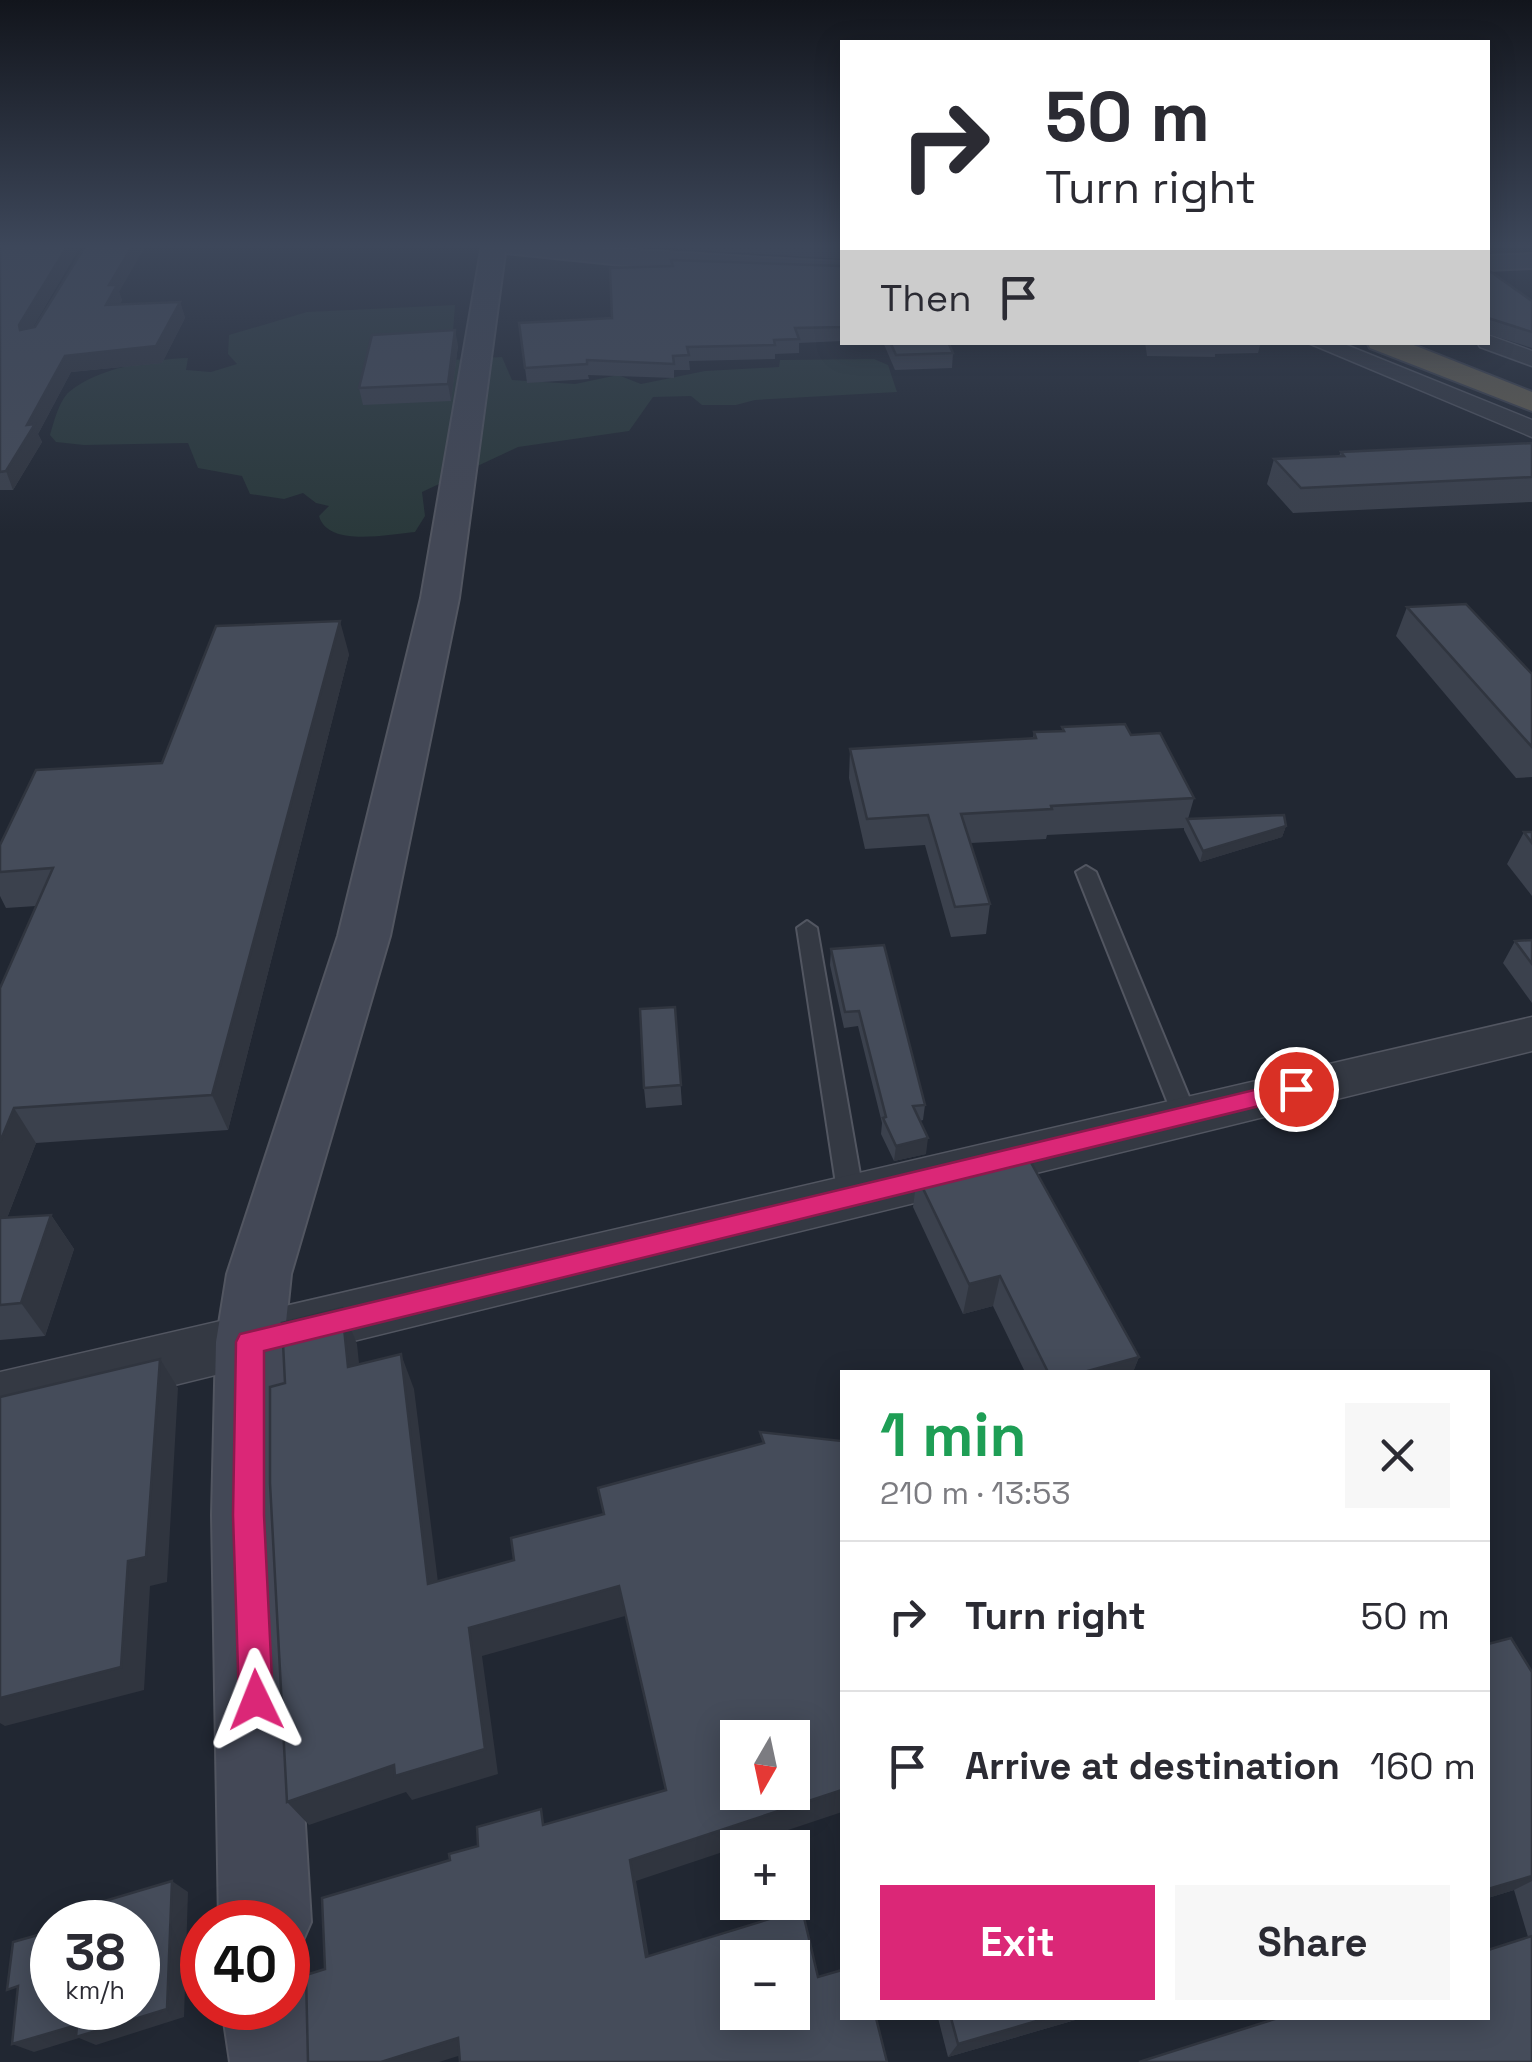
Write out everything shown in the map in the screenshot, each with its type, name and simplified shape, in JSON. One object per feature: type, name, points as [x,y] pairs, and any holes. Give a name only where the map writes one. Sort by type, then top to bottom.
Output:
[{"type":"highway","points":[[1388,345],[1532,402]]},
{"type":"highway","points":[[1439,345],[1532,382]]},
{"type":"street","points":[[265,1900],[248,1515],[250,1342],[259,1274],[364,936],[452,533],[481,341]]},
{"type":"street","points":[[1490,343],[1532,359]]},
{"type":"street","points":[[1324,345],[1532,429]]},
{"type":"street","points":[[0,1400],[1532,1034]]},
{"type":"lane","points":[[1086,872],[1185,1116]]},
{"type":"lane","points":[[807,928],[851,1197]]},
{"type":"shaded area","points":[[229,341],[452,341],[451,360],[502,357],[512,380],[575,384],[618,375],[641,384],[705,371],[779,367],[780,360],[874,359],[888,365],[897,392],[755,400],[736,405],[702,405],[691,396],[653,397],[629,431],[518,447],[422,492],[425,516],[415,532],[361,537],[346,536],[325,526],[319,516],[329,506],[316,503],[303,493],[284,499],[250,494],[242,476],[198,468],[188,443],[84,445],[56,442],[50,435],[65,396],[94,377],[142,363],[188,358],[186,370],[211,372],[237,364],[228,354]]},
{"type":"building","points":[[0,341],[159,341],[156,346],[65,356],[27,425],[35,424],[6,471],[0,472]]},
{"type":"building","points":[[370,341],[454,341],[448,384],[359,388]]},
{"type":"building","points":[[521,341],[774,341],[775,345],[687,347],[689,355],[673,356],[674,364],[587,360],[587,364],[525,368]]},
{"type":"building","points":[[891,345],[949,345],[953,353],[896,355]]},
{"type":"building","points":[[1532,443],[1532,477],[1301,488],[1274,459],[1344,456],[1341,452]]},
{"type":"building","points":[[1466,604],[1532,674],[1532,747],[1407,607]]},
{"type":"building","points":[[340,621],[212,1095],[14,1108],[0,1142],[0,988],[53,868],[0,872],[0,845],[36,770],[162,763],[216,626]]},
{"type":"building","points":[[1125,724],[1131,735],[1160,733],[1194,798],[961,814],[990,904],[955,907],[928,815],[867,819],[850,749],[1036,738],[1034,732],[1064,731],[1062,727]]},
{"type":"building","points":[[1284,815],[1286,826],[1203,851],[1187,819]]},
{"type":"building","points":[[1532,940],[1532,964],[1515,941]]},
{"type":"building","points":[[884,945],[925,1105],[913,1106],[928,1138],[896,1146],[883,1118],[886,1117],[859,1011],[845,1012],[831,949]]},
{"type":"building","points":[[675,1007],[681,1085],[644,1088],[640,1009]]},
{"type":"building","points":[[1024,1150],[1139,1357],[1091,1370],[1047,1370],[1000,1276],[969,1284],[917,1176]]},
{"type":"building","points":[[51,1215],[21,1303],[0,1305],[0,1218]]},
{"type":"building","points":[[342,1308],[348,1367],[401,1354],[428,1584],[514,1560],[511,1538],[604,1514],[598,1488],[764,1443],[760,1432],[840,1441],[840,1791],[810,1801],[810,1720],[720,1720],[720,1810],[781,1810],[630,1860],[646,1957],[766,1920],[805,1920],[809,1940],[720,1940],[720,2030],[810,2030],[810,1943],[818,1977],[840,1971],[840,2020],[876,2020],[887,2062],[460,2062],[458,2038],[381,2062],[308,2062],[310,1974],[325,1969],[322,1898],[450,1860],[449,1854],[478,1846],[477,1827],[541,1809],[543,1825],[666,1790],[619,1586],[469,1628],[485,1749],[395,1776],[394,1765],[287,1802],[270,1483],[270,1387],[285,1383],[282,1323]]},
{"type":"building","points":[[160,1359],[146,1557],[128,1561],[121,1667],[0,1698],[0,1397]]},
{"type":"building","points":[[1511,1638],[1532,1672],[1532,1876],[1490,1888],[1490,1643]]},
{"type":"building","points":[[172,1881],[167,2009],[160,2011],[160,1900],[108,1900]]},
{"type":"building","points":[[1532,1936],[1532,2062],[1139,2062],[1272,2020],[1490,2020],[1490,1949]]},
{"type":"building","points":[[30,1937],[30,2030],[60,2030],[12,2044],[18,1986],[7,1990],[13,1942]]},
{"type":"building","points":[[952,2020],[1040,2020],[958,2044]]},
{"type":"building","points":[[77,2030],[99,2030],[76,2037]]},
{"type":"route","points":[[256,1700],[248,1515],[250,1342],[1296,1089]]}]
